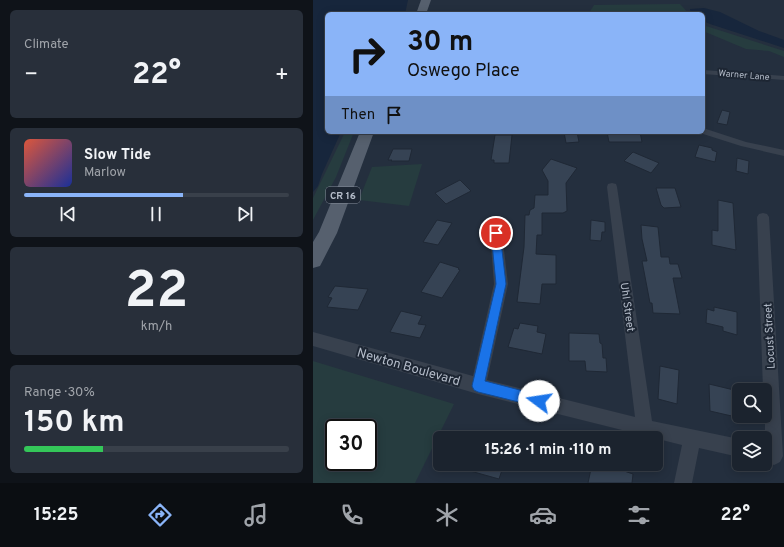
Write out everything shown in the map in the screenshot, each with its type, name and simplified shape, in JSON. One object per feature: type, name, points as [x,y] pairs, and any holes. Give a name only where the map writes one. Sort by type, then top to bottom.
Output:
[{"type":"main road","points":[[422,12],[427,0]]},
{"type":"main road","name":"CR 16","points":[[313,260],[328,233],[366,134]]},
{"type":"street","name":"Warner Lane","points":[[705,72],[784,78]]},
{"type":"street","points":[[705,132],[744,144],[784,153]]},
{"type":"street","name":"Uhl Street","points":[[611,187],[645,427]]},
{"type":"street","name":"Locust Street","points":[[763,217],[774,456]]},
{"type":"street","points":[[478,386],[501,284],[496,233]]},
{"type":"street","name":"Newton Boulevard","points":[[313,339],[478,386],[692,439],[732,447]]},
{"type":"street","points":[[683,483],[692,439]]},
{"type":"green space","points":[[680,4],[687,12],[590,12],[594,5]]},
{"type":"green space","points":[[705,26],[784,51],[784,57],[769,51],[746,49],[705,32]]},
{"type":"green space","points":[[344,134],[353,134],[336,177],[313,220],[313,198]]},
{"type":"green space","points":[[422,164],[409,206],[359,200],[372,167]]},
{"type":"green space","points":[[313,361],[454,404],[441,431],[433,431],[433,447],[415,483],[313,483]]},
{"type":"water","points":[[313,0],[408,0],[405,12],[325,12],[325,134],[340,134],[318,186],[313,192]]},
{"type":"water","points":[[704,8],[720,12],[759,31],[784,40],[784,48],[710,24],[705,22],[705,12],[691,12],[690,9]]},
{"type":"building","points":[[722,110],[730,112],[727,125],[717,123]]},
{"type":"building","points":[[564,134],[577,134],[579,142],[566,143]]},
{"type":"building","points":[[607,134],[640,134],[642,142],[609,142]]},
{"type":"building","points":[[495,135],[512,135],[509,163],[494,163],[494,160],[491,160]]},
{"type":"building","points":[[699,145],[712,148],[712,150],[717,152],[715,162],[695,157]]},
{"type":"building","points":[[393,149],[412,149],[409,161],[388,160]]},
{"type":"building","points":[[633,152],[659,163],[651,173],[624,161]]},
{"type":"building","points":[[737,158],[749,161],[748,174],[736,171]]},
{"type":"building","points":[[551,159],[577,168],[566,183],[567,211],[563,213],[542,213],[542,235],[537,235],[536,254],[556,255],[556,284],[542,284],[540,304],[517,302],[524,247],[525,215],[529,215],[530,210],[534,208],[535,195],[548,195],[548,181],[542,170]]},
{"type":"building","points":[[460,180],[471,191],[446,204],[435,193]]},
{"type":"building","points":[[656,188],[675,188],[681,207],[664,208],[661,205]]},
{"type":"building","points":[[718,200],[733,203],[736,250],[712,245],[712,230],[718,231]]},
{"type":"building","points":[[437,220],[452,223],[438,245],[423,242]]},
{"type":"building","points":[[591,220],[605,222],[605,232],[602,232],[601,241],[590,240]]},
{"type":"building","points":[[641,225],[658,227],[661,257],[669,257],[670,264],[678,264],[682,278],[673,278],[680,314],[653,313],[642,261],[647,261],[642,239]]},
{"type":"building","points":[[440,262],[459,268],[458,269],[460,270],[442,298],[421,292]]},
{"type":"building","points":[[335,286],[368,289],[358,310],[327,307],[332,298],[328,297]]},
{"type":"building","points":[[714,307],[737,312],[737,335],[723,331],[723,327],[706,323],[707,309],[714,311]]},
{"type":"building","points":[[401,311],[422,316],[418,324],[426,325],[420,338],[390,332]]},
{"type":"building","points":[[520,323],[538,326],[537,332],[546,334],[542,354],[508,347],[514,328],[518,329]]},
{"type":"building","points":[[569,333],[599,334],[600,343],[602,344],[603,358],[606,358],[607,372],[586,371],[585,361],[569,361]]},
{"type":"building","points":[[660,366],[679,370],[677,404],[658,399]]},
{"type":"building","points":[[709,384],[732,390],[732,416],[710,411]]},
{"type":"building","points":[[470,471],[502,471],[499,479]]},
{"type":"building","points":[[591,471],[624,471],[633,474],[632,483],[588,483]]},
{"type":"route","points":[[496,233],[501,284],[478,386],[539,401]]}]
